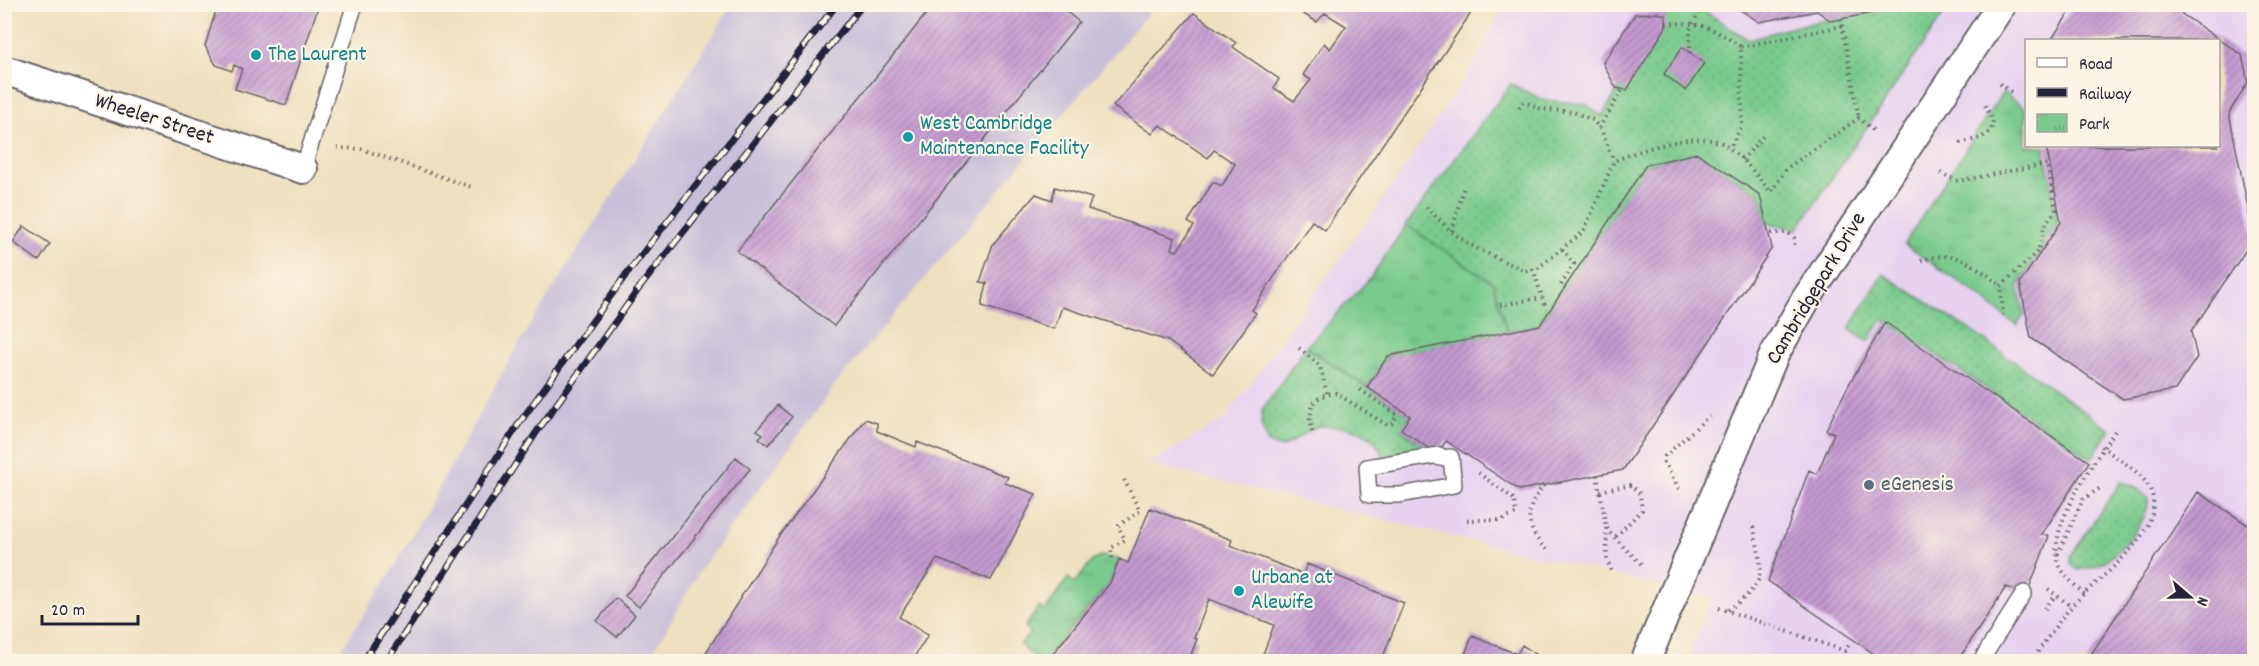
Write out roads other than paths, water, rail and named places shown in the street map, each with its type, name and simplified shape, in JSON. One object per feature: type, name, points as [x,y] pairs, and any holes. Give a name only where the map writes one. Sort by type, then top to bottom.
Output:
[{"type":"street","name":"Cambridgepark Drive","points":[[1645,662],[1774,355],[1806,299],[2002,4]]},
{"type":"street","name":"Wheeler Street","points":[[4,70],[303,169]]},
{"type":"lane","points":[[303,169],[355,4]]},
{"type":"lane","points":[[1439,455],[1440,458],[1451,457],[1454,485],[1400,495],[1369,495],[1367,467],[1439,455]]},
{"type":"lane","points":[[1980,662],[2024,593]]},
{"type":"railway","points":[[363,662],[520,422],[625,276],[837,4]]},
{"type":"railway","points":[[386,662],[536,433],[640,287],[863,4]]},
{"type":"place","name":"The Laurent","points":[[256,55]]},
{"type":"place","name":"West Cambridge Maintenance Facility","points":[[908,137]]},
{"type":"place","name":"eGenesis","points":[[1869,485]]},
{"type":"place","name":"Urbane at Alewife","points":[[1239,591]]}]
